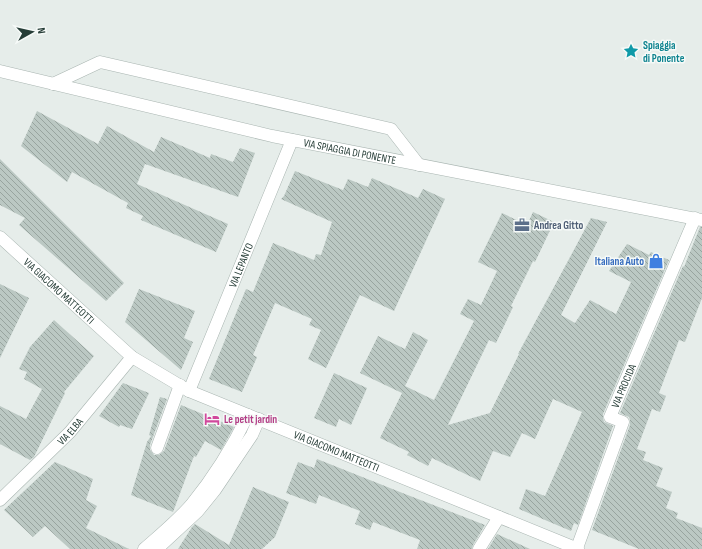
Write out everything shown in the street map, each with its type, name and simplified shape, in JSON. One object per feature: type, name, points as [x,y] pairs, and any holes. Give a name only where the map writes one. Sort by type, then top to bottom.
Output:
[{"type":"street","points":[[54,84],[100,62],[391,130],[419,165]]},
{"type":"street","name":"VIA SPIAGGIA DI PONENTE","points":[[0,71],[292,140],[699,219]]},
{"type":"street","name":"VIA LEPANTO","points":[[157,448],[185,388],[292,140]]},
{"type":"street","name":"VIA PROCIDA","points":[[577,549],[623,422],[610,417],[699,219]]},
{"type":"street","name":"VIA GIACOMO MATTEOTTI","points":[[0,236],[132,357],[185,388],[499,517],[562,546],[577,549]]},
{"type":"street","name":"VIA ELBA","points":[[0,500],[70,432],[132,357]]},
{"type":"street","points":[[144,549],[172,524],[190,505],[207,484],[241,430],[253,417]]},
{"type":"street","points":[[157,549],[198,512],[215,490],[252,435],[253,417]]},
{"type":"street","points":[[479,549],[499,517]]},
{"type":"building","points":[[37,111],[98,144],[107,126],[154,152],[161,137],[210,158],[211,154],[233,162],[240,148],[255,153],[238,197],[145,164],[137,184],[228,224],[216,252],[141,220],[143,216],[126,208],[128,203],[72,172],[67,182],[21,146]]},
{"type":"building","points":[[0,159],[124,283],[106,301],[19,225],[25,218],[0,205]]},
{"type":"building","points":[[295,171],[343,190],[348,179],[368,187],[372,178],[418,198],[423,189],[445,199],[394,311],[360,295],[326,368],[308,359],[321,330],[309,325],[312,319],[275,303],[253,355],[257,357],[242,392],[209,379],[246,289],[253,292],[273,243],[314,260],[316,254],[321,255],[332,222],[281,199],[284,196]]},
{"type":"building","points":[[533,212],[554,222],[535,262],[533,261],[511,306],[513,307],[496,343],[489,340],[448,425],[490,413],[518,354],[591,218],[607,222],[561,315],[575,323],[590,300],[616,314],[631,282],[609,271],[627,244],[649,255],[651,252],[669,260],[603,414],[604,422],[613,426],[578,525],[574,523],[571,531],[519,509],[526,489],[545,496],[582,412],[553,399],[535,439],[522,433],[510,457],[493,451],[480,481],[432,458],[428,466],[407,455],[409,452],[380,438],[402,393],[360,373],[378,336],[405,349],[413,332],[428,340],[405,386],[434,400],[474,321],[460,314],[468,299],[481,305],[497,271],[478,262],[502,213],[527,225]]},
{"type":"building","points":[[700,227],[702,227],[702,298],[685,342],[679,340],[659,393],[666,396],[660,412],[652,409],[637,449],[646,452],[643,460],[663,468],[656,486],[672,492],[666,508],[678,513],[676,518],[702,528],[702,549],[639,549],[592,530],[630,425],[629,417],[620,413]]},
{"type":"building","points":[[0,284],[29,298],[0,358]]},
{"type":"building","points":[[139,289],[195,311],[184,338],[193,342],[181,370],[125,322]]},
{"type":"building","points":[[54,320],[94,356],[64,392],[65,393],[34,457],[30,460],[0,444],[0,406],[26,419],[42,389],[24,379],[27,372],[19,369],[30,347]]},
{"type":"building","points":[[334,373],[367,388],[351,425],[339,419],[336,427],[314,418]]},
{"type":"building","points":[[123,383],[149,393],[132,429],[120,425],[119,427],[99,416]]},
{"type":"building","points":[[160,397],[167,399],[150,445],[150,450],[154,455],[159,455],[164,451],[181,405],[234,427],[221,450],[205,441],[196,457],[194,456],[173,512],[131,495],[147,442],[151,436],[149,435]]},
{"type":"building","points":[[317,459],[485,525],[472,549],[417,549],[420,540],[373,522],[370,530],[355,524],[360,511],[319,495],[316,504],[286,493],[298,462],[314,468]]},
{"type":"building","points":[[55,462],[93,479],[86,500],[97,506],[86,528],[129,549],[70,549],[45,526],[33,537],[4,510]]},
{"type":"building","points":[[253,487],[289,502],[275,537],[262,549],[178,549],[195,524],[229,545]]},
{"type":"building","points":[[497,534],[530,549],[488,549]]},
{"type":"place","name":"Spiaggia di Ponente","points":[[631,51]]},
{"type":"place","name":"Andrea Gitto","points":[[522,225]]},
{"type":"place","name":"Italiana Auto","points":[[656,261]]},
{"type":"place","name":"Le petit jardin","points":[[212,419]]}]
